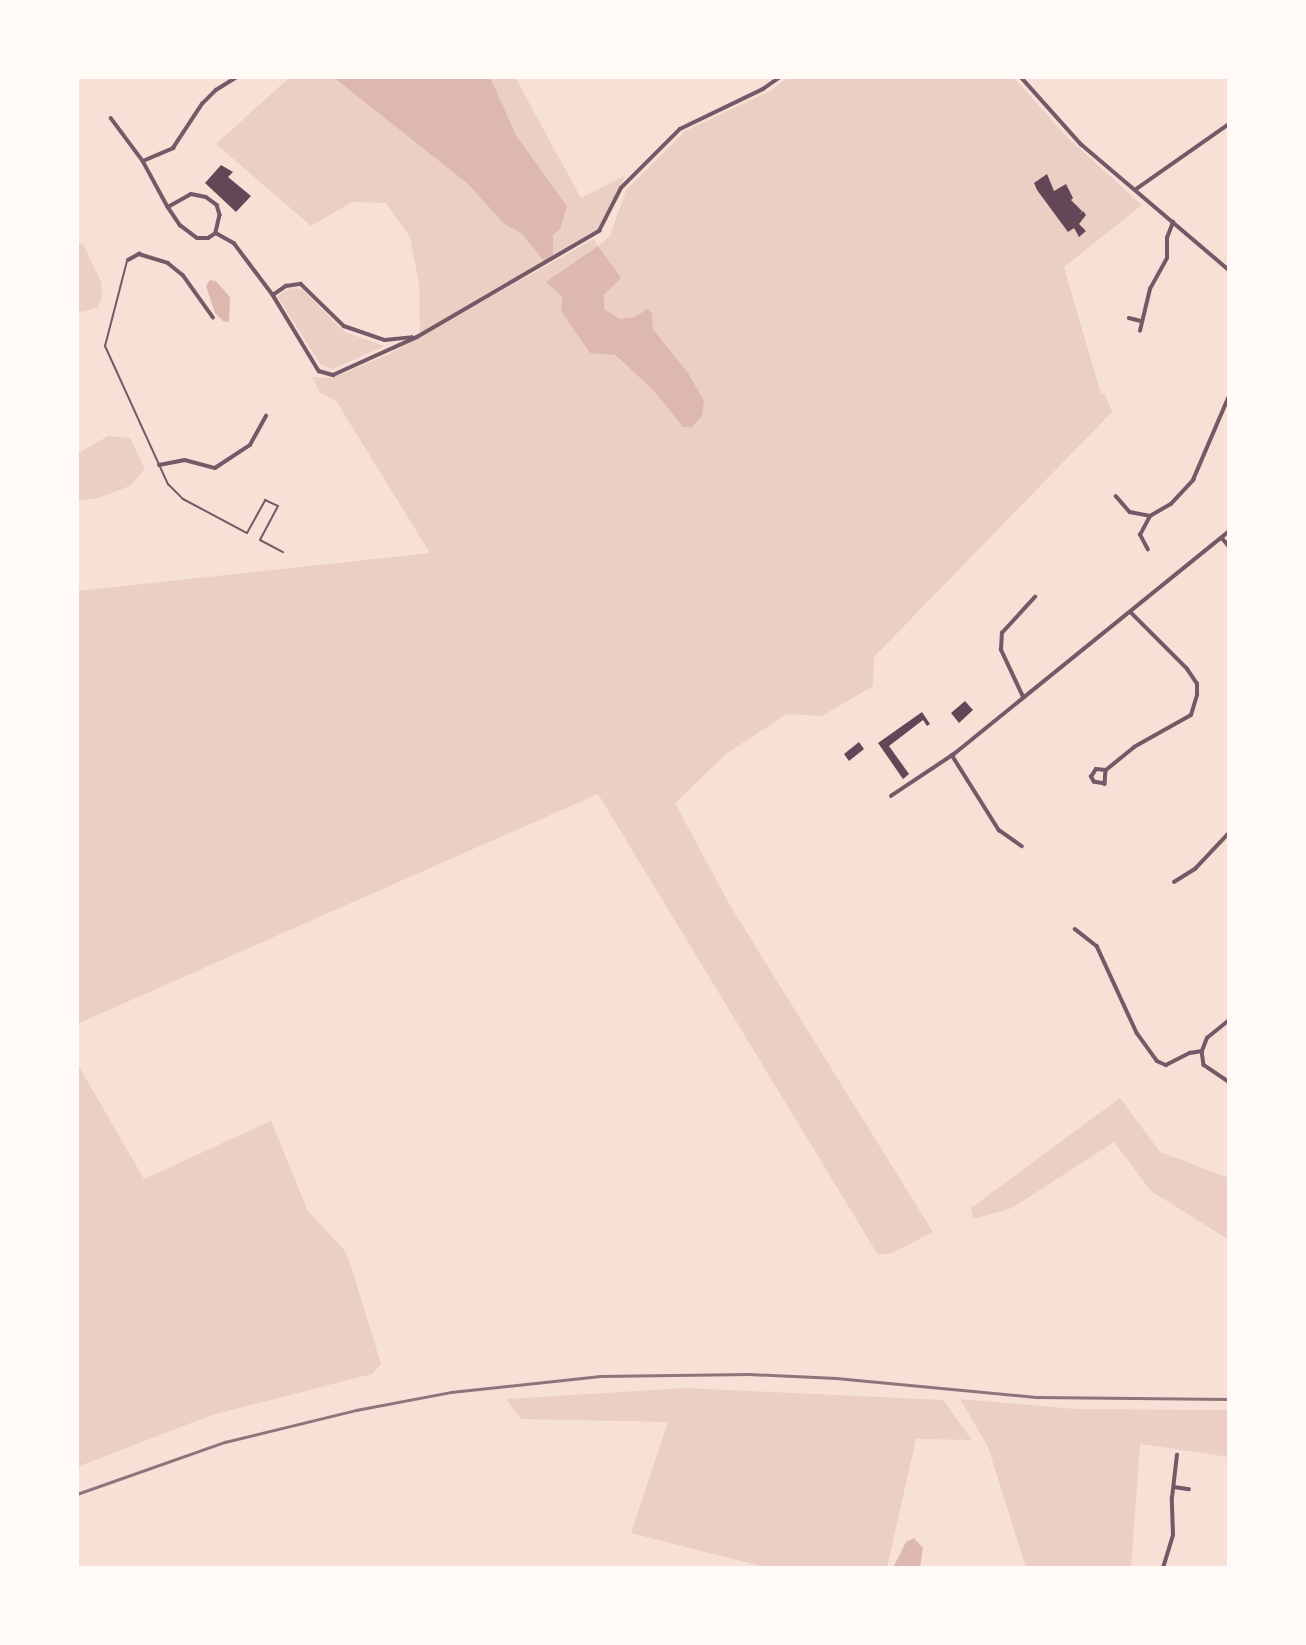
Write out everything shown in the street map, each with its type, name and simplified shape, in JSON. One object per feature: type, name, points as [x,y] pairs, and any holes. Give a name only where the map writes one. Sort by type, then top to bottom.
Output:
[{"type":"street","points":[[143,161],[173,148],[202,104],[216,90],[237,77]]},
{"type":"street","points":[[216,233],[234,243],[273,295],[319,371],[333,374],[417,337],[598,231],[621,188],[680,129],[763,89],[780,77]]},
{"type":"street","points":[[1020,77],[1081,144],[1229,270]]},
{"type":"street","points":[[111,118],[143,161],[168,207],[180,225],[197,238],[208,238],[216,233],[220,215],[217,205],[205,197],[183,196],[168,207]]},
{"type":"street","points":[[1135,190],[1229,124]]},
{"type":"street","points":[[1140,331],[1150,289],[1167,258],[1167,238],[1173,222]]},
{"type":"street","points":[[128,260],[139,254],[153,256],[183,275],[213,317]]},
{"type":"street","points":[[273,295],[286,286],[301,284],[344,326],[385,340],[417,337]]},
{"type":"street","points":[[1129,318],[1141,321]]},
{"type":"street","points":[[1148,550],[1140,535],[1150,516],[1171,504],[1193,480],[1229,396]]},
{"type":"street","points":[[159,465],[185,460],[215,468],[250,445],[267,416]]},
{"type":"street","points":[[1116,496],[1130,513],[1150,516]]},
{"type":"street","points":[[891,796],[952,755],[1131,613],[1229,531]]},
{"type":"street","points":[[1222,538],[1229,546]]},
{"type":"street","points":[[1023,697],[1001,650],[1002,633],[1035,597]]},
{"type":"street","points":[[1106,769],[1105,784],[1094,782],[1091,776],[1096,769],[1106,769],[1133,747],[1191,715],[1197,695],[1197,684],[1187,669],[1131,613]]},
{"type":"street","points":[[952,755],[999,830],[1022,846]]},
{"type":"street","points":[[1174,881],[1195,869],[1229,833]]},
{"type":"street","points":[[1075,929],[1097,946],[1128,1015],[1157,1061],[1166,1065],[1190,1053],[1202,1051]]},
{"type":"street","points":[[1229,1020],[1207,1038],[1202,1051],[1204,1065],[1229,1082]]},
{"type":"street","points":[[1163,1568],[1173,1535],[1177,1455]]},
{"type":"street","points":[[1174,1487],[1189,1489]]},
{"type":"lane","points":[[128,260],[105,346],[168,484],[183,499],[247,533],[265,500],[278,506],[260,540],[283,552]]},
{"type":"shaded area","points":[[290,77],[333,77],[468,184],[504,224],[521,233],[545,262],[420,333],[419,284],[410,237],[386,203],[352,202],[311,226],[216,144]]},
{"type":"shaded area","points":[[333,77],[490,77],[516,135],[567,206],[560,229],[553,235],[553,256],[545,262],[521,233],[504,224],[468,184]]},
{"type":"shaded area","points":[[490,77],[515,77],[581,198],[626,175],[597,229],[553,256],[553,234],[567,206],[516,135]]},
{"type":"shaded area","points":[[789,77],[1013,77],[1068,138],[1142,205],[1064,267],[1101,394],[1105,394],[1112,412],[874,657],[873,686],[822,716],[787,714],[726,754],[675,803],[731,907],[933,1232],[892,1253],[878,1255],[598,794],[77,1024],[77,591],[430,553],[336,401],[320,393],[312,377],[332,378],[389,354],[594,239],[598,246],[610,236],[626,190],[685,131],[770,91]],"holes":[[[547,282],[611,285],[604,296],[604,309],[620,319],[635,317],[647,309],[653,329],[688,373],[683,426],[655,392],[614,355],[574,328],[561,311],[562,297]]]},
{"type":"shaded area","points":[[77,242],[83,244],[101,282],[102,297],[98,307],[83,312],[77,311]]},
{"type":"shaded area","points":[[598,246],[621,278],[604,295],[604,309],[620,319],[635,317],[647,309],[652,313],[653,329],[688,373],[704,401],[702,416],[692,427],[683,427],[655,392],[615,355],[590,353],[561,311],[562,297],[546,282]]},
{"type":"shaded area","points":[[210,280],[216,281],[230,297],[229,322],[223,321],[215,313],[206,286]]},
{"type":"shaded area","points":[[291,288],[302,289],[345,332],[384,346],[333,369],[321,365],[277,296]]},
{"type":"shaded area","points":[[108,436],[130,438],[145,469],[130,486],[98,498],[77,501],[77,454]]},
{"type":"shaded area","points":[[77,1063],[144,1179],[271,1121],[308,1211],[344,1250],[350,1263],[381,1364],[372,1374],[212,1415],[77,1467]]},
{"type":"shaded area","points":[[1120,1098],[1160,1152],[1229,1178],[1229,1240],[1151,1191],[1114,1142],[1012,1208],[973,1219],[971,1208]]},
{"type":"shaded area","points":[[686,1388],[943,1400],[972,1440],[916,1439],[887,1568],[768,1568],[631,1533],[668,1422],[521,1419],[506,1399]]},
{"type":"shaded area","points":[[960,1399],[1076,1409],[1229,1410],[1229,1457],[1140,1444],[1131,1568],[1026,1568],[988,1447]]},
{"type":"shaded area","points":[[914,1538],[923,1548],[920,1568],[893,1568],[906,1542]]},
{"type":"building","points":[[221,165],[233,172],[228,177],[251,196],[236,212],[205,183]]},
{"type":"building","points":[[1047,174],[1054,191],[1066,184],[1073,198],[1071,200],[1082,211],[1080,214],[1083,211],[1086,215],[1079,224],[1086,231],[1079,237],[1074,228],[1068,232],[1037,190],[1034,183]]},
{"type":"building","points":[[965,701],[973,710],[959,723],[951,713]]},
{"type":"building","points":[[922,712],[930,724],[927,726],[923,720],[889,746],[909,774],[903,779],[878,743]]},
{"type":"building","points":[[859,742],[864,749],[849,761],[844,754]]},
{"type":"railway","points":[[77,1494],[225,1442],[356,1410],[451,1392],[600,1376],[749,1374],[836,1378],[1038,1397],[1229,1399]]}]
